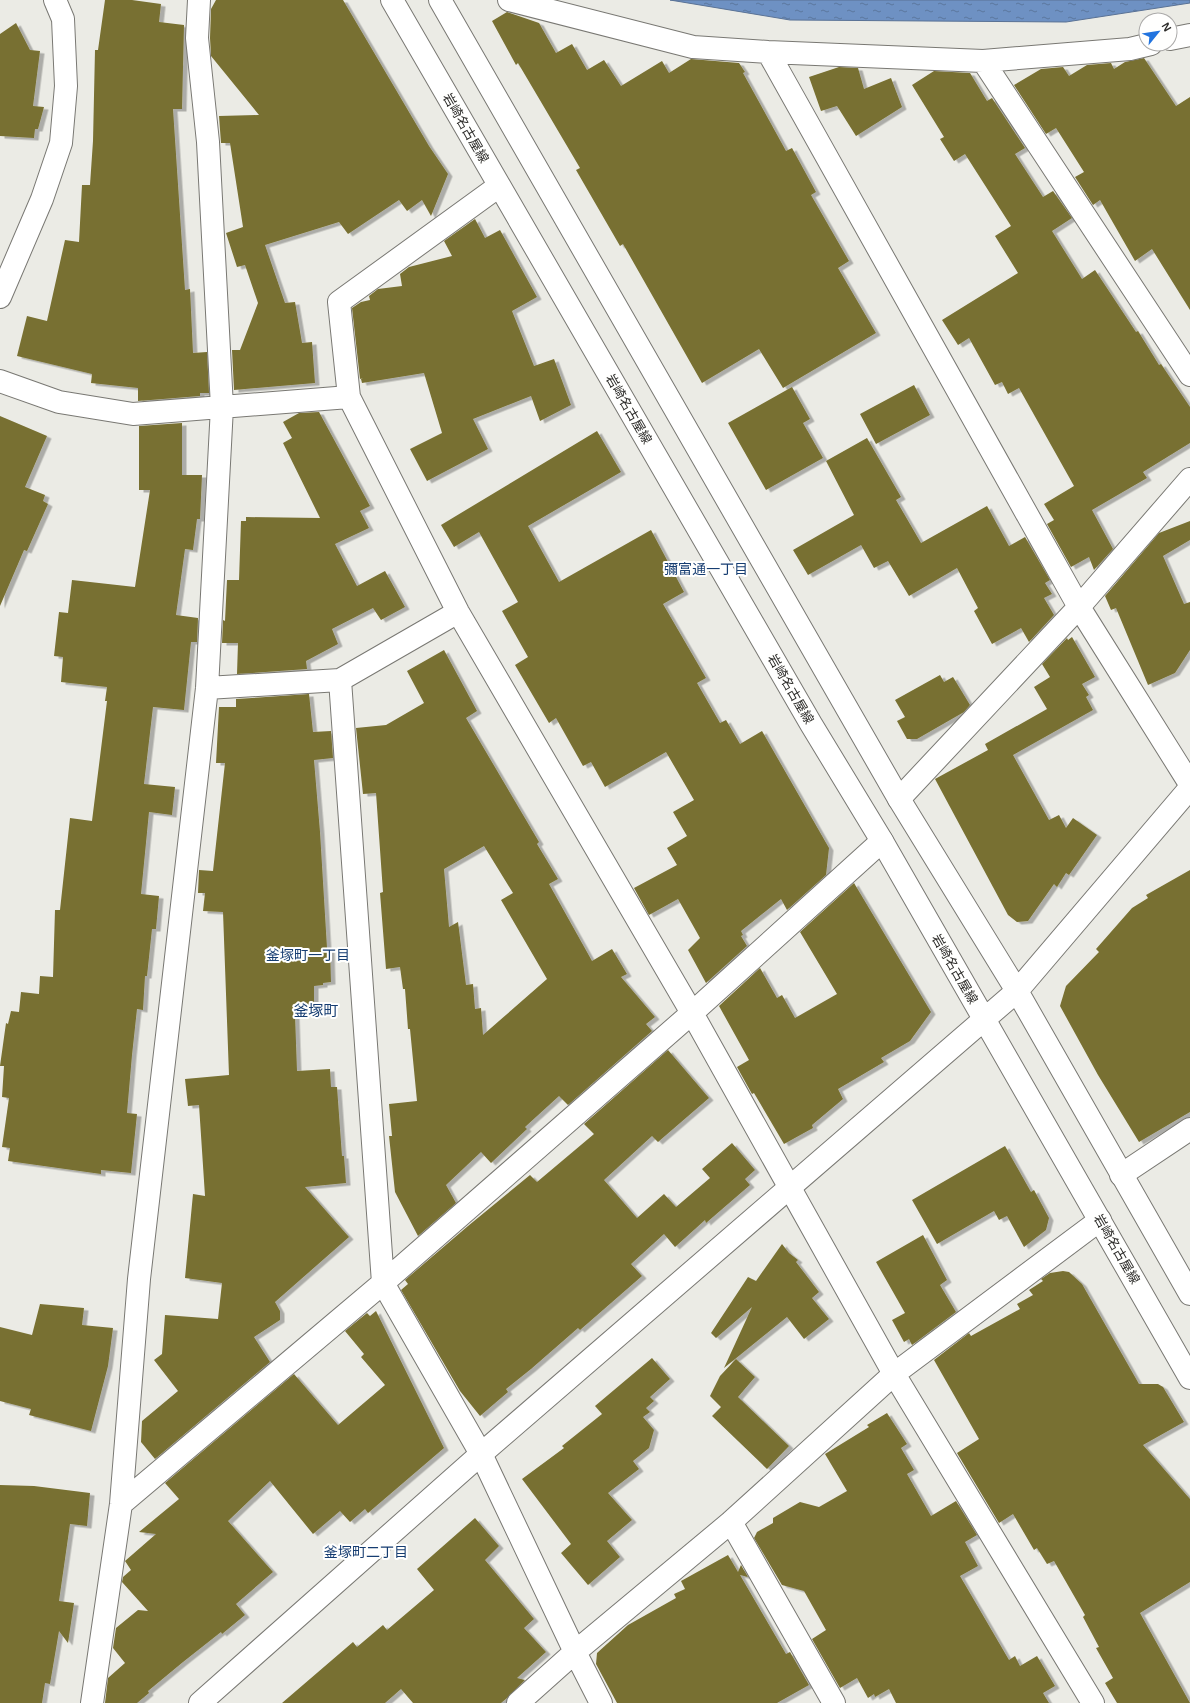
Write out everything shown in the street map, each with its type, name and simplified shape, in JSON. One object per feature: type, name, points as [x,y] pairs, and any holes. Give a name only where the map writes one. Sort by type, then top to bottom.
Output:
[{"type":"street","points":[[0,297],[42,199],[61,143],[66,86],[62,19],[55,0]]},
{"type":"street","points":[[92,1703],[121,1504],[139,1279],[207,688],[222,407],[208,142],[197,38],[199,0]]},
{"type":"street","name":"岩崎名古屋線","points":[[392,0],[882,841],[1190,1378]]},
{"type":"street","points":[[440,0],[899,799],[1017,991],[1190,1294]]},
{"type":"street","points":[[509,0],[693,46],[768,52],[983,61],[1130,49],[1138,47]]},
{"type":"street","points":[[1178,38],[1190,35]]},
{"type":"street","points":[[768,52],[1079,607],[1190,784]]},
{"type":"street","points":[[983,61],[1190,375]]},
{"type":"street","points":[[499,186],[339,302],[349,397],[458,612],[692,1013],[894,1374],[1093,1703]]},
{"type":"street","points":[[0,381],[59,402],[133,414],[349,397]]},
{"type":"street","points":[[899,799],[1079,607],[1190,479]]},
{"type":"street","points":[[207,688],[340,680],[458,612]]},
{"type":"street","points":[[340,680],[383,1283],[481,1454],[575,1652],[601,1703]]},
{"type":"street","points":[[200,1703],[481,1454],[788,1187],[1017,991],[1190,788]]},
{"type":"street","points":[[121,1504],[383,1283],[692,1013],[882,841]]},
{"type":"street","points":[[1121,1175],[1190,1129]]},
{"type":"street","points":[[518,1703],[575,1652],[731,1522],[894,1374],[1100,1220]]},
{"type":"street","points":[[731,1522],[834,1703]]},
{"type":"water","points":[[670,0],[1190,0],[1190,3],[1066,22],[790,20]]},
{"type":"building","points":[[105,0],[132,0],[161,4],[159,22],[184,25],[182,109],[173,109],[185,290],[190,289],[193,353],[207,352],[209,393],[200,393],[200,396],[138,401],[138,388],[91,383],[92,374],[17,356],[27,316],[47,321],[65,240],[79,242],[82,185],[90,185],[93,141],[95,50],[98,50]]},
{"type":"building","points":[[216,0],[343,0],[429,146],[448,174],[431,216],[422,200],[407,211],[399,200],[348,234],[339,222],[265,245],[285,303],[295,302],[302,343],[312,342],[315,383],[234,390],[232,350],[240,350],[258,303],[245,265],[237,267],[226,233],[243,227],[230,143],[221,143],[219,116],[259,115],[211,56],[211,9]]},
{"type":"building","points":[[507,12],[539,23],[556,53],[572,44],[587,70],[604,60],[621,86],[662,61],[669,73],[691,59],[739,63],[786,151],[792,148],[816,192],[811,195],[849,261],[838,268],[876,333],[783,388],[759,349],[702,383],[623,244],[620,246],[576,170],[580,168],[518,63],[516,65],[492,21]]},
{"type":"building","points":[[16,23],[30,50],[40,51],[33,106],[44,107],[38,129],[35,129],[34,138],[0,136],[0,34]]},
{"type":"building","points":[[1144,58],[1176,106],[1190,97],[1190,310],[1152,249],[1135,261],[1100,200],[1093,205],[1075,177],[1084,172],[1056,128],[1046,134],[1014,85],[1041,69],[1063,67],[1069,76],[1087,65],[1111,63],[1114,69],[1125,62]]},
{"type":"building","points":[[839,67],[858,68],[864,89],[891,78],[902,107],[856,136],[837,106],[821,111],[809,77]]},
{"type":"building","points":[[934,71],[970,73],[987,101],[992,98],[1025,148],[1015,154],[1043,197],[1053,191],[1072,218],[1052,231],[1082,279],[1095,270],[1136,332],[1138,331],[1159,365],[1161,364],[1190,407],[1190,443],[1143,472],[1147,478],[1092,510],[1113,549],[1094,570],[1089,557],[1071,567],[1047,524],[1054,520],[1044,504],[1074,486],[1019,388],[1008,394],[1002,382],[995,385],[969,338],[958,345],[942,320],[1018,273],[995,236],[1011,226],[965,154],[954,161],[940,139],[944,137],[912,85]]},
{"type":"building","points":[[475,219],[485,238],[500,230],[537,297],[512,311],[534,366],[554,359],[571,405],[540,421],[531,396],[473,419],[488,449],[427,481],[410,449],[442,433],[424,373],[362,383],[361,379],[363,378],[360,379],[352,308],[361,302],[370,300],[369,296],[378,289],[402,286],[400,274],[409,267],[452,256],[444,241]]},
{"type":"building","points":[[914,385],[930,415],[876,444],[860,414]]},
{"type":"building","points":[[792,387],[810,419],[803,423],[823,458],[766,490],[728,423]]},
{"type":"building","points":[[319,412],[370,506],[360,511],[369,528],[335,544],[357,586],[385,571],[405,607],[381,620],[373,608],[332,629],[338,644],[306,661],[307,669],[237,674],[238,643],[222,643],[223,620],[225,621],[227,580],[239,580],[241,521],[246,521],[246,517],[320,518],[283,443],[292,438],[283,422],[299,413]]},
{"type":"building","points":[[0,416],[47,436],[25,487],[45,495],[43,501],[48,504],[27,551],[24,550],[0,606]]},
{"type":"building","points":[[182,423],[182,475],[202,475],[200,519],[197,519],[193,550],[185,549],[176,615],[198,618],[197,642],[191,642],[184,710],[153,707],[144,784],[175,787],[172,815],[149,812],[141,894],[159,896],[156,929],[152,929],[147,976],[145,976],[143,1010],[137,1009],[132,1055],[127,1113],[137,1114],[131,1173],[101,1170],[101,1174],[8,1161],[10,1148],[2,1147],[9,1098],[2,1097],[4,1066],[0,1066],[6,1023],[8,1024],[11,1011],[19,1012],[21,992],[39,994],[40,976],[53,977],[55,910],[60,910],[70,818],[92,821],[107,701],[105,701],[107,687],[61,682],[63,657],[54,656],[59,612],[68,613],[72,580],[135,587],[150,490],[139,490],[139,426]]},
{"type":"building","points":[[597,431],[621,472],[528,526],[559,582],[651,530],[684,592],[663,604],[706,678],[697,683],[720,723],[726,720],[740,744],[762,731],[829,848],[826,875],[787,910],[781,899],[741,931],[743,935],[741,936],[747,946],[706,983],[688,950],[700,938],[678,899],[649,915],[634,888],[677,865],[667,848],[687,836],[673,812],[694,800],[666,752],[605,787],[591,762],[583,766],[556,718],[549,723],[515,665],[528,657],[502,611],[518,602],[479,532],[454,547],[441,525]]},
{"type":"building","points":[[867,438],[901,497],[896,500],[921,543],[987,506],[1009,546],[1025,537],[1050,580],[1045,583],[1052,594],[1044,598],[1054,615],[1029,642],[1021,628],[992,644],[974,611],[978,608],[957,568],[909,596],[888,561],[874,568],[861,545],[808,575],[793,550],[854,515],[826,461]]},
{"type":"building","points":[[1190,521],[1190,540],[1163,556],[1184,604],[1190,602],[1190,650],[1175,673],[1148,685],[1116,608],[1111,610],[1105,596],[1159,533]]},
{"type":"building","points":[[1072,637],[1095,677],[1082,684],[1089,695],[1086,697],[1093,710],[1013,755],[1049,820],[1059,815],[1066,828],[1073,818],[1097,835],[1069,875],[1066,873],[1057,887],[1054,884],[1028,921],[1017,922],[1008,915],[935,779],[988,750],[985,744],[1047,709],[1034,687],[1050,677],[1042,664],[1067,638],[1068,640]]},
{"type":"building","points":[[444,650],[477,711],[466,718],[539,842],[537,844],[558,879],[549,884],[592,961],[612,949],[627,974],[621,977],[655,1017],[646,1024],[652,1031],[568,1105],[559,1096],[525,1127],[527,1129],[491,1163],[481,1152],[446,1185],[456,1203],[418,1236],[395,1192],[389,1136],[392,1136],[389,1104],[417,1101],[410,1029],[408,1029],[405,989],[403,989],[400,967],[386,969],[380,893],[383,892],[376,793],[363,794],[356,728],[386,725],[424,703],[407,671]],"holes":[[[484,846],[513,893],[501,900],[547,979],[483,1035],[481,1008],[475,1009],[473,984],[466,985],[458,922],[449,927],[444,869]]]},
{"type":"building","points":[[940,675],[944,682],[953,677],[970,705],[964,712],[917,739],[907,739],[897,721],[905,717],[895,700]]},
{"type":"building","points":[[309,694],[313,732],[331,731],[333,758],[314,760],[327,948],[330,948],[331,982],[314,986],[314,1010],[295,1015],[297,1071],[330,1069],[331,1087],[337,1087],[342,1156],[344,1156],[346,1183],[305,1187],[349,1237],[275,1302],[280,1311],[280,1320],[254,1337],[270,1362],[155,1459],[141,1442],[142,1421],[178,1391],[154,1360],[162,1354],[165,1315],[218,1319],[222,1283],[185,1278],[193,1194],[205,1196],[199,1105],[188,1106],[185,1079],[229,1075],[223,912],[203,911],[205,893],[198,893],[199,870],[213,871],[225,763],[216,763],[219,707],[236,707],[236,699]]},
{"type":"building","points":[[1190,870],[1190,1112],[1139,1142],[1098,1075],[1060,1006],[1066,986],[1099,952],[1096,949],[1132,908],[1148,898],[1146,895]]},
{"type":"building","points":[[854,883],[931,1012],[910,1041],[881,1058],[884,1062],[838,1089],[843,1099],[812,1125],[813,1128],[784,1144],[754,1093],[752,1094],[737,1067],[749,1060],[719,1006],[760,968],[777,998],[782,995],[795,1018],[837,994],[800,932]]},
{"type":"building","points":[[668,1050],[709,1098],[658,1142],[652,1136],[604,1180],[637,1218],[664,1194],[676,1207],[710,1178],[702,1169],[732,1143],[755,1170],[745,1179],[750,1185],[706,1223],[705,1220],[675,1247],[664,1234],[631,1264],[642,1276],[580,1330],[578,1328],[506,1389],[508,1392],[480,1416],[460,1391],[401,1290],[408,1284],[405,1280],[530,1175],[537,1182],[594,1134],[584,1124]]},
{"type":"building","points":[[1005,1146],[1031,1192],[1034,1190],[1049,1218],[1046,1230],[1024,1247],[1007,1216],[999,1220],[994,1211],[937,1244],[912,1200]]},
{"type":"building","points":[[923,1235],[947,1280],[940,1285],[956,1312],[912,1345],[909,1339],[904,1342],[892,1320],[905,1313],[876,1262]]},
{"type":"building","points":[[782,1244],[789,1253],[798,1260],[796,1262],[819,1292],[812,1298],[829,1319],[804,1339],[787,1317],[724,1368],[752,1307],[716,1338],[711,1333],[748,1277],[756,1281]]},
{"type":"building","points":[[1063,1271],[1069,1272],[1082,1284],[1139,1384],[1158,1384],[1163,1387],[1184,1422],[1143,1445],[1190,1499],[1190,1582],[1140,1613],[1190,1703],[1117,1703],[1105,1683],[1113,1678],[1096,1648],[1099,1647],[1083,1617],[1085,1615],[1054,1561],[1047,1564],[1037,1548],[1034,1550],[1013,1514],[999,1523],[957,1453],[979,1439],[934,1360],[969,1333],[971,1336],[1020,1309],[1017,1304],[1033,1295],[1029,1290],[1043,1281],[1041,1279],[1050,1273]]},
{"type":"building","points":[[40,1304],[84,1308],[82,1325],[113,1328],[108,1366],[91,1431],[29,1415],[31,1409],[0,1401],[0,1327],[32,1335]]},
{"type":"building","points":[[376,1311],[444,1448],[368,1513],[365,1509],[350,1522],[340,1511],[313,1534],[270,1481],[228,1521],[273,1572],[236,1604],[245,1615],[222,1634],[221,1632],[183,1662],[148,1691],[149,1693],[137,1703],[105,1703],[108,1678],[125,1663],[113,1648],[116,1628],[138,1610],[148,1611],[122,1582],[123,1577],[131,1570],[125,1561],[156,1534],[139,1532],[179,1499],[165,1483],[294,1374],[338,1425],[385,1385],[361,1357],[364,1354],[345,1331],[367,1313],[370,1316]]},
{"type":"building","points":[[652,1358],[670,1379],[650,1397],[654,1401],[646,1408],[650,1412],[643,1417],[654,1430],[649,1448],[633,1461],[639,1469],[608,1493],[632,1520],[607,1541],[620,1557],[588,1585],[561,1553],[571,1544],[522,1479],[564,1448],[562,1446],[602,1414],[595,1406]]},
{"type":"building","points":[[736,1359],[755,1377],[738,1397],[789,1446],[767,1469],[712,1416],[721,1407],[710,1396],[720,1376]]},
{"type":"building","points":[[887,1413],[907,1444],[901,1448],[914,1470],[907,1474],[931,1516],[956,1501],[977,1535],[965,1542],[978,1566],[960,1576],[1009,1660],[1015,1656],[1020,1666],[1037,1656],[1055,1686],[1043,1693],[1049,1703],[896,1703],[889,1689],[875,1697],[874,1694],[868,1698],[857,1678],[840,1688],[812,1639],[826,1630],[804,1591],[782,1585],[754,1538],[757,1532],[773,1523],[773,1518],[800,1502],[819,1507],[847,1491],[825,1454],[869,1427],[867,1425]]},
{"type":"building","points":[[0,1485],[34,1486],[90,1493],[87,1526],[70,1524],[59,1601],[74,1603],[68,1643],[59,1631],[50,1684],[45,1683],[42,1703],[0,1703]]},
{"type":"building","points":[[475,1518],[499,1546],[485,1560],[534,1619],[524,1628],[546,1652],[517,1678],[525,1680],[507,1698],[501,1703],[413,1703],[401,1689],[385,1703],[282,1703],[353,1642],[357,1647],[383,1625],[387,1630],[434,1590],[417,1569]]},
{"type":"building","points":[[728,1555],[738,1572],[741,1565],[748,1577],[740,1575],[786,1654],[790,1652],[809,1685],[777,1703],[617,1703],[596,1664],[597,1653],[628,1625],[676,1598],[674,1594],[685,1589],[681,1581]]},
{"type":"district","name":"彌富通一丁目","points":[[706,569]]},
{"type":"district","name":"釜塚町一丁目","points":[[308,955]]},
{"type":"district","name":"釜塚町","points":[[316,1010]]},
{"type":"district","name":"釜塚町二丁目","points":[[366,1552]]}]
